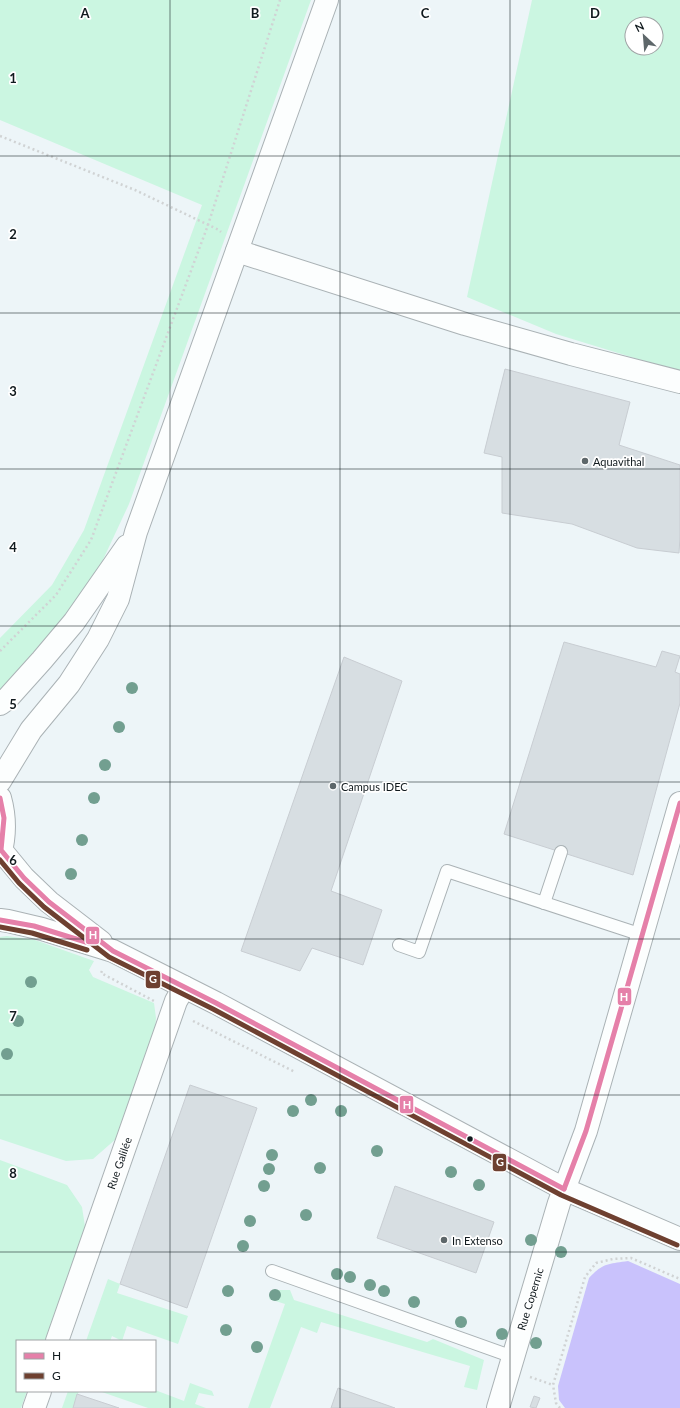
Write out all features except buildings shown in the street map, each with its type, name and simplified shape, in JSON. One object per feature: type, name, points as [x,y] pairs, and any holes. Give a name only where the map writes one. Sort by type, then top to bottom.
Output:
[{"type":"street","points":[[0,781],[31,730],[69,684],[98,639],[118,599],[136,532],[327,0]]},
{"type":"street","points":[[237,251],[465,324],[571,354],[680,382]]},
{"type":"street","points":[[0,704],[7,699],[37,666],[74,622],[136,532]]},
{"type":"street","points":[[0,798],[4,818],[1,853],[49,902],[113,951]]},
{"type":"street","name":"Rue Copernic","points":[[498,1408],[564,1189],[586,1131],[680,803]]},
{"type":"street","points":[[0,920],[42,929],[113,951],[184,987],[564,1189],[680,1240]]},
{"type":"street","name":"Rue Galilée","points":[[57,1340],[176,1001],[184,987]]},
{"type":"street","points":[[34,1408],[40,1392]]},
{"type":"lane","points":[[544,903],[561,852]]},
{"type":"lane","points":[[399,946],[419,952],[447,871],[642,935]]},
{"type":"lane","points":[[272,1271],[513,1357]]},
{"type":"path","points":[[0,652],[56,595],[91,540],[208,225],[280,0]]},
{"type":"path","points":[[0,136],[135,190],[219,230],[237,251]]},
{"type":"path","points":[[560,1408],[556,1403],[553,1385],[585,1277],[596,1263],[613,1259],[631,1258],[680,1279]]},
{"type":"green space","points":[[0,0],[311,0],[129,504],[101,564],[73,610],[0,694],[0,638],[52,585],[84,530],[202,205],[0,120]]},
{"type":"green space","points":[[532,0],[680,0],[680,372],[556,334],[467,297]]},
{"type":"green space","points":[[7,936],[35,940],[94,961],[89,970],[93,977],[154,1003],[156,1018],[155,1030],[117,1138],[93,1159],[66,1161],[0,1139],[0,937]]},
{"type":"green space","points":[[0,1160],[67,1185],[82,1207],[86,1233],[46,1340],[16,1340],[16,1392],[27,1392],[21,1408],[0,1408]]},
{"type":"green space","points":[[108,1279],[120,1284],[117,1293],[188,1316],[178,1344],[127,1326],[122,1340],[112,1336],[110,1340],[86,1340]]},
{"type":"green space","points":[[273,1290],[290,1290],[294,1300],[427,1342],[433,1339],[484,1360],[477,1390],[464,1387],[470,1366],[321,1322],[317,1333],[301,1327],[270,1408],[248,1408],[285,1304],[269,1299]]},
{"type":"green space","points":[[190,1383],[212,1391],[214,1396],[199,1393],[195,1404],[206,1408],[148,1408],[102,1392],[156,1392],[156,1390],[184,1401]]},
{"type":"green space","points":[[68,1392],[79,1392],[73,1408],[62,1408]]},
{"type":"shaded area","points":[[628,1261],[680,1284],[680,1408],[565,1408],[559,1400],[558,1386],[589,1278],[598,1269],[606,1265]]},
{"type":"transit line","name":"H","points":[[0,798],[4,818],[1,850],[24,878],[49,902],[113,951],[216,1003],[564,1189]]},
{"type":"transit line","name":"H","points":[[564,1189],[586,1131],[680,803]]},
{"type":"transit line","name":"G","points":[[0,860],[19,883],[44,907],[109,957],[213,1009],[561,1195],[677,1245]]},
{"type":"transit line","name":"H","points":[[0,920],[34,926],[89,943]]},
{"type":"transit line","name":"G","points":[[0,927],[32,933],[87,950]]},
{"type":"place","name":"Aquavithal","points":[[585,461]]},
{"type":"place","name":"Campus IDEC","points":[[333,786]]},
{"type":"place","name":"In Extenso","points":[[444,1240]]}]
